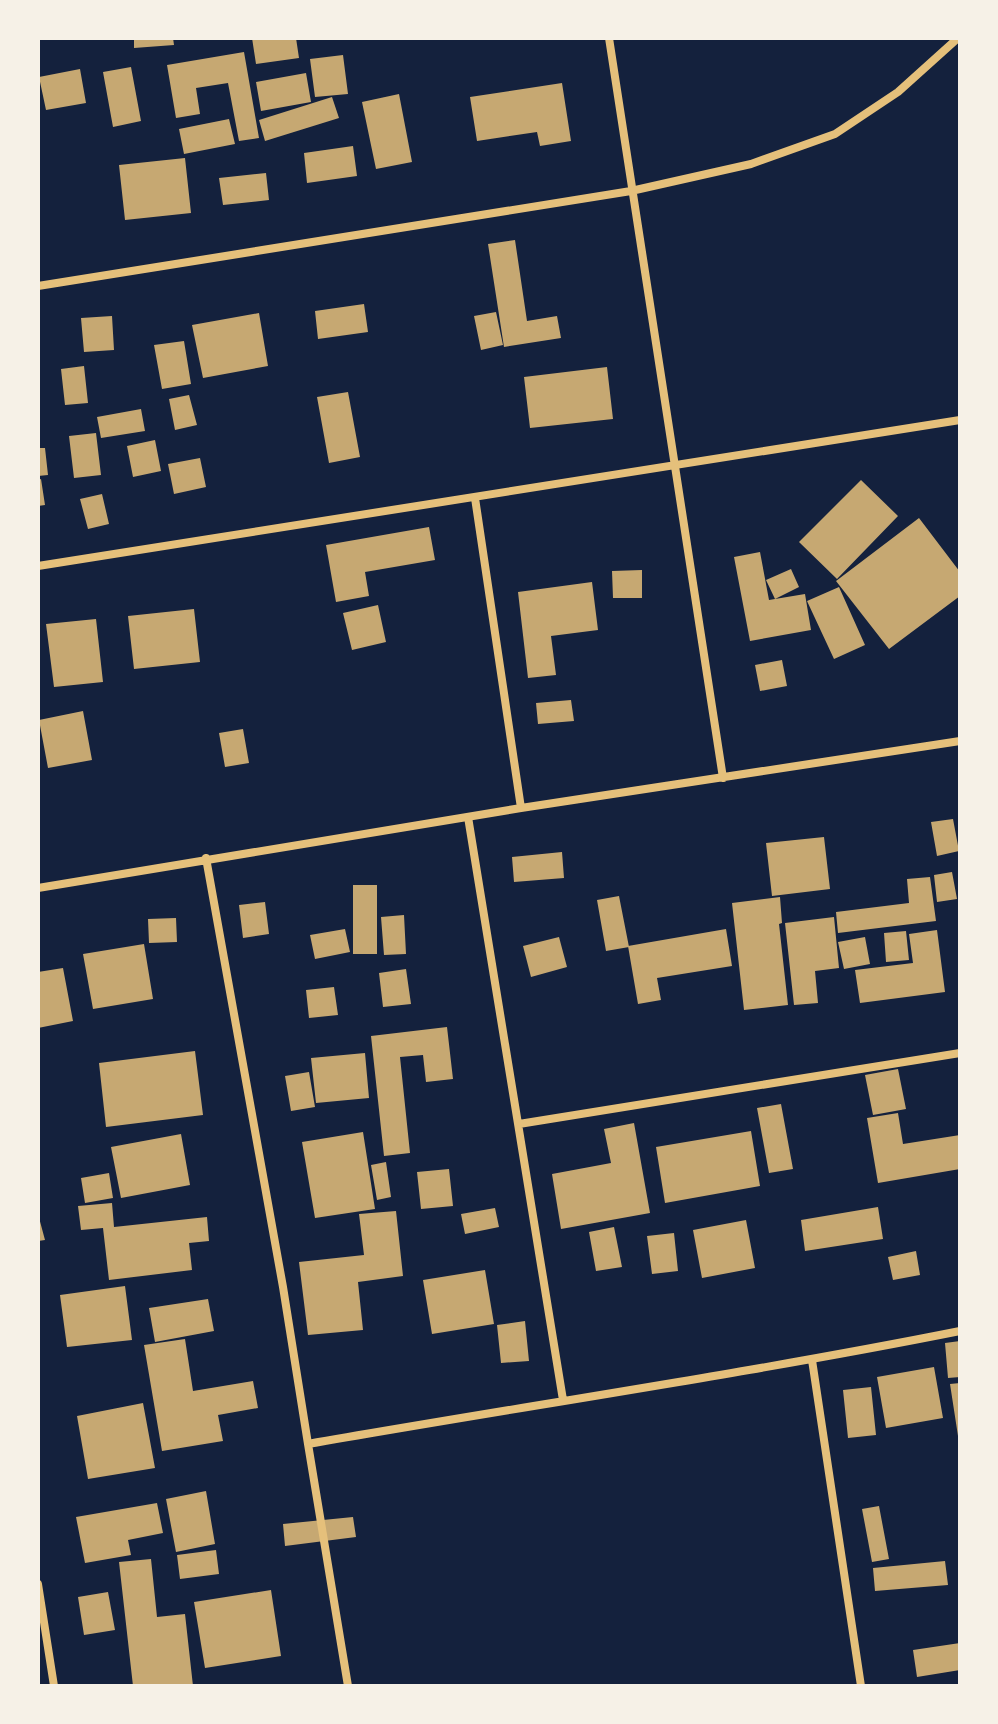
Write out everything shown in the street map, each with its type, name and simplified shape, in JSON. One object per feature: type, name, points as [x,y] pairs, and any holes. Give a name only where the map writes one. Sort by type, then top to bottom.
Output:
[{"type":"street","points":[[609,38],[723,778]]},
{"type":"street","points":[[38,286],[631,191],[751,164],[835,134],[898,92],[958,38]]},
{"type":"street","points":[[38,566],[960,420]]},
{"type":"street","points":[[475,498],[521,808]]},
{"type":"street","points":[[38,888],[206,858],[960,741]]},
{"type":"street","points":[[468,817],[563,1400]]},
{"type":"street","points":[[206,858],[283,1287],[348,1686]]},
{"type":"street","points":[[519,1124],[960,1053]]},
{"type":"street","points":[[308,1444],[812,1360],[960,1331]]},
{"type":"street","points":[[812,1360],[861,1686]]},
{"type":"street","points":[[38,1584],[54,1686]]},
{"type":"building","points":[[134,38],[173,38],[174,45],[134,48]]},
{"type":"building","points":[[252,38],[296,38],[299,58],[256,64]]},
{"type":"building","points":[[244,52],[259,138],[239,141],[228,83],[196,88],[200,114],[176,118],[167,65]]},
{"type":"building","points":[[343,55],[348,94],[315,97],[310,59]]},
{"type":"building","points":[[131,67],[141,121],[113,127],[103,72]]},
{"type":"building","points":[[80,69],[86,103],[46,110],[39,77]]},
{"type":"building","points":[[306,73],[311,102],[261,111],[256,82]]},
{"type":"building","points":[[562,83],[571,141],[540,146],[537,132],[477,141],[470,97]]},
{"type":"building","points":[[399,94],[412,162],[376,169],[362,102]]},
{"type":"building","points":[[332,97],[339,118],[265,141],[259,120]]},
{"type":"building","points":[[229,119],[235,144],[184,154],[179,129]]},
{"type":"building","points":[[353,146],[357,176],[307,183],[304,153]]},
{"type":"building","points":[[185,158],[191,213],[125,220],[119,165]]},
{"type":"building","points":[[266,173],[269,200],[223,205],[219,178]]},
{"type":"building","points":[[515,240],[527,321],[557,316],[561,338],[504,347],[488,244]]},
{"type":"building","points":[[364,304],[368,332],[318,339],[315,311]]},
{"type":"building","points":[[496,312],[503,345],[481,350],[474,316]]},
{"type":"building","points":[[259,313],[268,366],[203,378],[192,325]]},
{"type":"building","points":[[112,316],[114,350],[84,352],[81,318]]},
{"type":"building","points":[[184,341],[191,384],[162,389],[154,345]]},
{"type":"building","points":[[84,366],[88,403],[65,405],[61,369]]},
{"type":"building","points":[[607,367],[613,419],[530,428],[524,377]]},
{"type":"building","points":[[348,392],[360,457],[329,463],[317,397]]},
{"type":"building","points":[[189,395],[197,425],[175,430],[169,399]]},
{"type":"building","points":[[141,409],[145,431],[101,438],[97,417]]},
{"type":"building","points":[[96,433],[101,475],[74,478],[69,436]]},
{"type":"building","points":[[155,440],[161,471],[133,477],[127,446]]},
{"type":"building","points":[[38,448],[45,448],[48,475],[38,476]]},
{"type":"building","points":[[200,458],[206,487],[174,494],[168,464]]},
{"type":"building","points":[[41,479],[45,505],[38,506],[38,480]]},
{"type":"building","points":[[861,480],[898,516],[837,579],[799,542]]},
{"type":"building","points":[[102,494],[109,524],[88,529],[80,499]]},
{"type":"building","points":[[919,518],[960,572],[960,596],[889,649],[836,581]]},
{"type":"building","points":[[429,527],[435,560],[365,572],[369,596],[336,602],[326,545]]},
{"type":"building","points":[[760,552],[769,600],[805,594],[811,630],[750,641],[734,557]]},
{"type":"building","points":[[791,569],[799,587],[775,599],[766,580]]},
{"type":"building","points":[[642,570],[642,598],[613,598],[612,571]]},
{"type":"building","points":[[592,582],[598,630],[551,636],[556,675],[528,678],[518,592]]},
{"type":"building","points":[[839,587],[865,645],[834,659],[807,601]]},
{"type":"building","points":[[378,605],[386,642],[352,650],[343,613]]},
{"type":"building","points":[[194,609],[200,662],[134,669],[128,616]]},
{"type":"building","points":[[96,619],[103,682],[54,687],[46,624]]},
{"type":"building","points":[[782,660],[787,686],[760,691],[755,665]]},
{"type":"building","points":[[571,700],[574,721],[538,724],[536,703]]},
{"type":"building","points":[[83,711],[92,760],[48,768],[39,720]]},
{"type":"building","points":[[243,729],[249,763],[225,767],[219,733]]},
{"type":"building","points":[[953,819],[959,851],[937,856],[931,822]]},
{"type":"building","points":[[824,837],[830,889],[772,896],[766,843]]},
{"type":"building","points":[[562,852],[564,878],[514,882],[512,857]]},
{"type":"building","points":[[952,872],[957,899],[937,902],[934,875]]},
{"type":"building","points":[[930,877],[936,921],[838,933],[836,912],[909,903],[907,879]]},
{"type":"building","points":[[353,885],[377,885],[377,954],[353,954]]},
{"type":"building","points":[[619,896],[629,947],[606,951],[597,900]]},
{"type":"building","points":[[780,897],[782,923],[779,924],[788,1005],[744,1010],[732,903]]},
{"type":"building","points":[[265,902],[269,934],[243,938],[239,905]]},
{"type":"building","points":[[404,915],[406,954],[384,955],[381,917]]},
{"type":"building","points":[[834,917],[839,968],[815,971],[818,1003],[794,1005],[785,923]]},
{"type":"building","points":[[176,918],[177,942],[149,943],[148,919]]},
{"type":"building","points":[[345,929],[350,952],[315,959],[310,935]]},
{"type":"building","points":[[726,929],[732,966],[657,978],[661,1000],[638,1004],[628,946]]},
{"type":"building","points":[[937,930],[945,992],[860,1003],[855,970],[913,963],[909,934]]},
{"type":"building","points":[[906,931],[909,960],[886,962],[884,933]]},
{"type":"building","points":[[559,937],[567,967],[531,977],[523,946]]},
{"type":"building","points":[[865,937],[870,964],[844,969],[838,942]]},
{"type":"building","points":[[144,944],[153,999],[93,1009],[83,954]]},
{"type":"building","points":[[63,968],[73,1021],[38,1028],[38,972]]},
{"type":"building","points":[[406,969],[411,1004],[383,1007],[379,973]]},
{"type":"building","points":[[334,987],[338,1015],[309,1018],[306,990]]},
{"type":"building","points":[[447,1027],[453,1079],[426,1082],[423,1055],[400,1057],[410,1153],[384,1156],[371,1036]]},
{"type":"building","points":[[195,1051],[203,1115],[106,1127],[99,1063]]},
{"type":"building","points":[[365,1053],[369,1098],[316,1103],[311,1058]]},
{"type":"building","points":[[898,1069],[906,1109],[873,1115],[865,1075]]},
{"type":"building","points":[[309,1072],[315,1107],[291,1111],[285,1076]]},
{"type":"building","points":[[781,1104],[793,1169],[769,1173],[757,1108]]},
{"type":"building","points":[[898,1113],[903,1144],[960,1135],[960,1169],[878,1183],[867,1118]]},
{"type":"building","points":[[634,1123],[650,1213],[561,1229],[552,1174],[611,1163],[604,1129]]},
{"type":"building","points":[[751,1131],[760,1186],[665,1203],[656,1147]]},
{"type":"building","points":[[363,1132],[375,1209],[315,1218],[302,1142]]},
{"type":"building","points":[[181,1134],[190,1185],[121,1198],[111,1147]]},
{"type":"building","points":[[386,1162],[391,1197],[377,1200],[371,1165]]},
{"type":"building","points":[[449,1169],[453,1206],[421,1209],[417,1172]]},
{"type":"building","points":[[109,1173],[113,1198],[85,1203],[81,1178]]},
{"type":"building","points":[[112,1203],[114,1227],[207,1217],[209,1241],[189,1243],[192,1270],[109,1280],[103,1228],[81,1230],[78,1206]]},
{"type":"building","points":[[878,1207],[883,1239],[805,1251],[801,1220]]},
{"type":"building","points":[[495,1208],[499,1227],[465,1234],[461,1214]]},
{"type":"building","points":[[396,1211],[403,1276],[358,1282],[363,1330],[308,1335],[299,1262],[364,1255],[359,1214]]},
{"type":"building","points":[[38,1214],[45,1240],[38,1241]]},
{"type":"building","points":[[746,1220],[755,1268],[702,1278],[693,1230]]},
{"type":"building","points":[[614,1227],[622,1267],[596,1271],[589,1232]]},
{"type":"building","points":[[674,1233],[678,1271],[652,1274],[647,1236]]},
{"type":"building","points":[[916,1251],[920,1275],[893,1280],[888,1257]]},
{"type":"building","points":[[485,1270],[494,1324],[432,1334],[423,1280]]},
{"type":"building","points":[[125,1286],[132,1340],[67,1347],[60,1295]]},
{"type":"building","points":[[208,1299],[214,1331],[155,1342],[149,1308]]},
{"type":"building","points":[[525,1321],[529,1361],[501,1363],[497,1325]]},
{"type":"building","points":[[185,1339],[193,1391],[253,1381],[258,1408],[218,1415],[223,1441],[162,1451],[144,1345]]},
{"type":"building","points":[[960,1341],[960,1377],[948,1378],[945,1343]]},
{"type":"building","points":[[934,1367],[943,1418],[886,1428],[877,1377]]},
{"type":"building","points":[[960,1383],[960,1436],[958,1436],[950,1384]]},
{"type":"building","points":[[871,1387],[876,1435],[848,1438],[843,1390]]},
{"type":"building","points":[[143,1403],[155,1468],[88,1479],[77,1416]]},
{"type":"building","points":[[206,1491],[215,1544],[176,1552],[166,1499]]},
{"type":"building","points":[[157,1503],[163,1533],[128,1540],[131,1555],[85,1563],[76,1517]]},
{"type":"building","points":[[879,1506],[889,1559],[872,1562],[862,1509]]},
{"type":"building","points":[[353,1517],[356,1537],[285,1546],[283,1524]]},
{"type":"building","points":[[216,1550],[219,1574],[180,1579],[177,1555]]},
{"type":"building","points":[[151,1559],[157,1617],[185,1614],[193,1686],[133,1686],[119,1562]]},
{"type":"building","points":[[945,1561],[948,1585],[875,1591],[873,1568]]},
{"type":"building","points":[[271,1590],[281,1656],[205,1668],[194,1602]]},
{"type":"building","points":[[108,1592],[115,1630],[84,1635],[78,1597]]},
{"type":"building","points":[[960,1643],[960,1670],[917,1677],[913,1650]]}]
